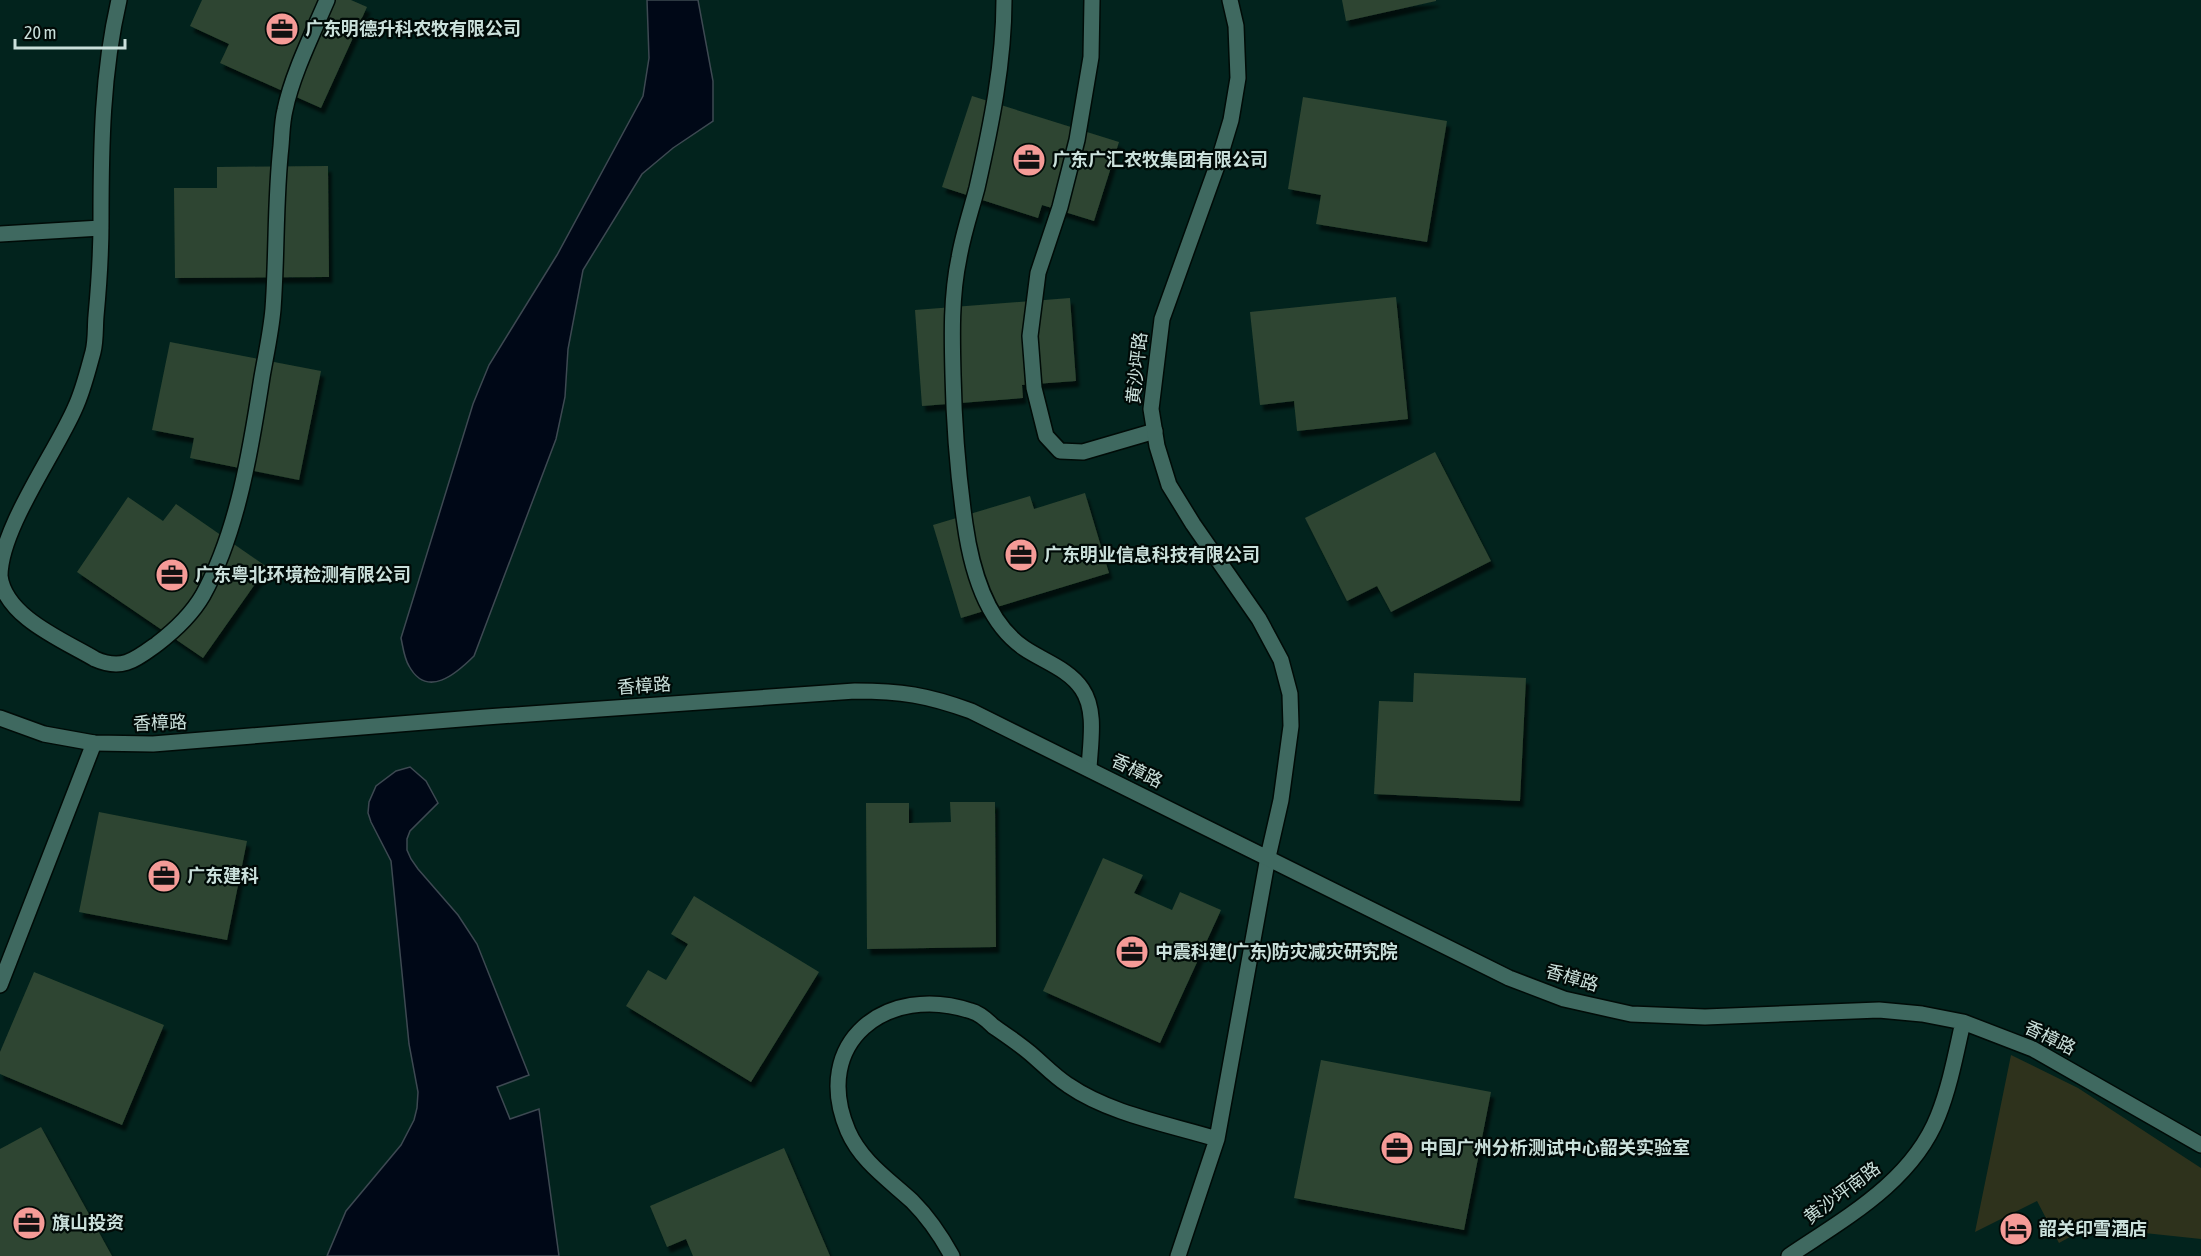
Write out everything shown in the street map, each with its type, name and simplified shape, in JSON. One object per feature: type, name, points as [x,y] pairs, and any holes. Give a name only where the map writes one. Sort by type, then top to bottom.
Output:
[{"type":"street","points":[[119,0],[109,42],[102,130],[100,266],[94,350],[75,407],[5,539],[0,575],[4,590],[23,616],[108,665],[124,664],[138,658],[173,632],[202,596],[222,553],[237,504],[255,421],[273,312],[277,184],[285,110],[305,50],[327,0]]},
{"type":"street","points":[[1004,0],[1004,36],[989,129],[958,258],[954,293],[952,348],[959,482],[971,557],[989,605],[1007,633],[1021,646],[1069,674],[1083,690],[1091,721],[1089,769]]},
{"type":"street","points":[[1092,0],[1091,57],[1077,140],[1060,207],[1038,273],[1030,336],[1034,388],[1046,436],[1060,451],[1083,452],[1155,431]]},
{"type":"street","name":"黄沙坪路","points":[[1178,1256],[1217,1139],[1268,857],[1281,800],[1291,726],[1290,694],[1281,660],[1259,619],[1168,485],[1151,409],[1161,319],[1218,163],[1231,120],[1238,78],[1236,26],[1230,0]]},
{"type":"street","points":[[0,234],[101,228]]},
{"type":"street","name":"香樟路","points":[[0,718],[44,734],[94,743],[153,744],[855,691],[894,691],[934,698],[971,711],[1509,978],[1564,999],[1632,1014],[1705,1017],[1879,1010],[1922,1014],[1963,1022],[2033,1049],[2201,1145]]},
{"type":"street","points":[[0,985],[94,743]]},
{"type":"street","points":[[952,1256],[925,1216],[867,1161],[856,1147],[841,1111],[836,1089],[838,1066],[850,1041],[866,1024],[895,1008],[928,1004],[951,1005],[974,1011],[1067,1084],[1098,1103],[1217,1139]]},
{"type":"street","name":"黄沙坪南路","points":[[1789,1256],[1839,1224],[1888,1186],[1917,1154],[1937,1118],[1963,1022]]},
{"type":"green space","points":[[2011,1055],[2078,1088],[2201,1168],[2201,1239],[2088,1227],[2059,1243],[2037,1201],[1975,1232]]},
{"type":"water","points":[[647,0],[698,0],[713,81],[713,121],[673,148],[642,174],[583,270],[568,349],[565,397],[556,439],[474,656],[459,670],[442,680],[424,681],[416,676],[407,663],[401,638],[473,404],[489,365],[557,255],[643,96],[649,58]]},
{"type":"water","points":[[410,767],[426,781],[438,803],[410,831],[407,850],[418,869],[458,915],[477,944],[529,1075],[497,1087],[510,1119],[539,1109],[559,1256],[327,1256],[346,1211],[401,1145],[414,1120],[417,1108],[418,1092],[409,1044],[391,861],[368,813],[369,802],[376,786],[396,771]]},
{"type":"building","points":[[202,0],[351,0],[367,7],[321,108],[220,63],[229,44],[190,26]]},
{"type":"building","points":[[1342,0],[1436,0],[1436,1],[1346,21]]},
{"type":"building","points":[[972,96],[1119,142],[1094,221],[1042,205],[1038,218],[942,187]]},
{"type":"building","points":[[1303,97],[1447,121],[1427,242],[1316,224],[1321,195],[1288,189]]},
{"type":"building","points":[[328,166],[329,277],[175,278],[174,188],[217,188],[217,167]]},
{"type":"building","points":[[1396,297],[1408,419],[1297,431],[1294,401],[1260,405],[1250,312]]},
{"type":"building","points":[[1070,298],[1076,381],[1022,385],[1023,398],[922,406],[915,310]]},
{"type":"building","points":[[170,342],[321,371],[299,480],[190,458],[194,438],[152,430]]},
{"type":"building","points":[[1435,452],[1491,561],[1391,612],[1377,586],[1347,601],[1305,518]]},
{"type":"building","points":[[1085,493],[1109,573],[961,618],[933,525],[1030,496],[1034,509]]},
{"type":"building","points":[[128,497],[163,521],[176,504],[267,567],[203,658],[77,572]]},
{"type":"building","points":[[1414,673],[1526,678],[1520,801],[1374,794],[1379,701],[1413,702]]},
{"type":"building","points":[[950,802],[995,802],[996,947],[867,949],[866,803],[909,803],[909,823],[951,822]]},
{"type":"building","points":[[99,812],[247,841],[227,940],[79,912]]},
{"type":"building","points":[[1103,858],[1143,875],[1134,893],[1172,910],[1180,892],[1221,910],[1160,1043],[1043,991]]},
{"type":"building","points":[[694,896],[819,972],[751,1082],[626,1006],[648,970],[666,980],[688,944],[671,934]]},
{"type":"building","points":[[34,972],[164,1025],[122,1125],[0,1074],[0,1052]]},
{"type":"building","points":[[1321,1060],[1491,1092],[1464,1230],[1294,1198]]},
{"type":"building","points":[[41,1127],[112,1256],[0,1256],[0,1149]]},
{"type":"building","points":[[784,1148],[830,1256],[693,1256],[686,1239],[667,1247],[650,1206]]},
{"type":"place","name":"广东明德升科农牧有限公司","points":[[282,29]]},
{"type":"place","name":"广东广汇农牧集团有限公司","points":[[1029,160]]},
{"type":"place","name":"广东明业信息科技有限公司","points":[[1021,555]]},
{"type":"place","name":"广东粤北环境检测有限公司","points":[[172,575]]},
{"type":"place","name":"广东建科","points":[[164,876]]},
{"type":"place","name":"中震科建(广东)防灾减灾研究院","points":[[1132,952]]},
{"type":"place","name":"中国广州分析测试中心韶关实验室","points":[[1397,1148]]},
{"type":"place","name":"旗山投资","points":[[29,1223]]},
{"type":"place","name":"韶关印雪酒店","points":[[2016,1229]]}]
